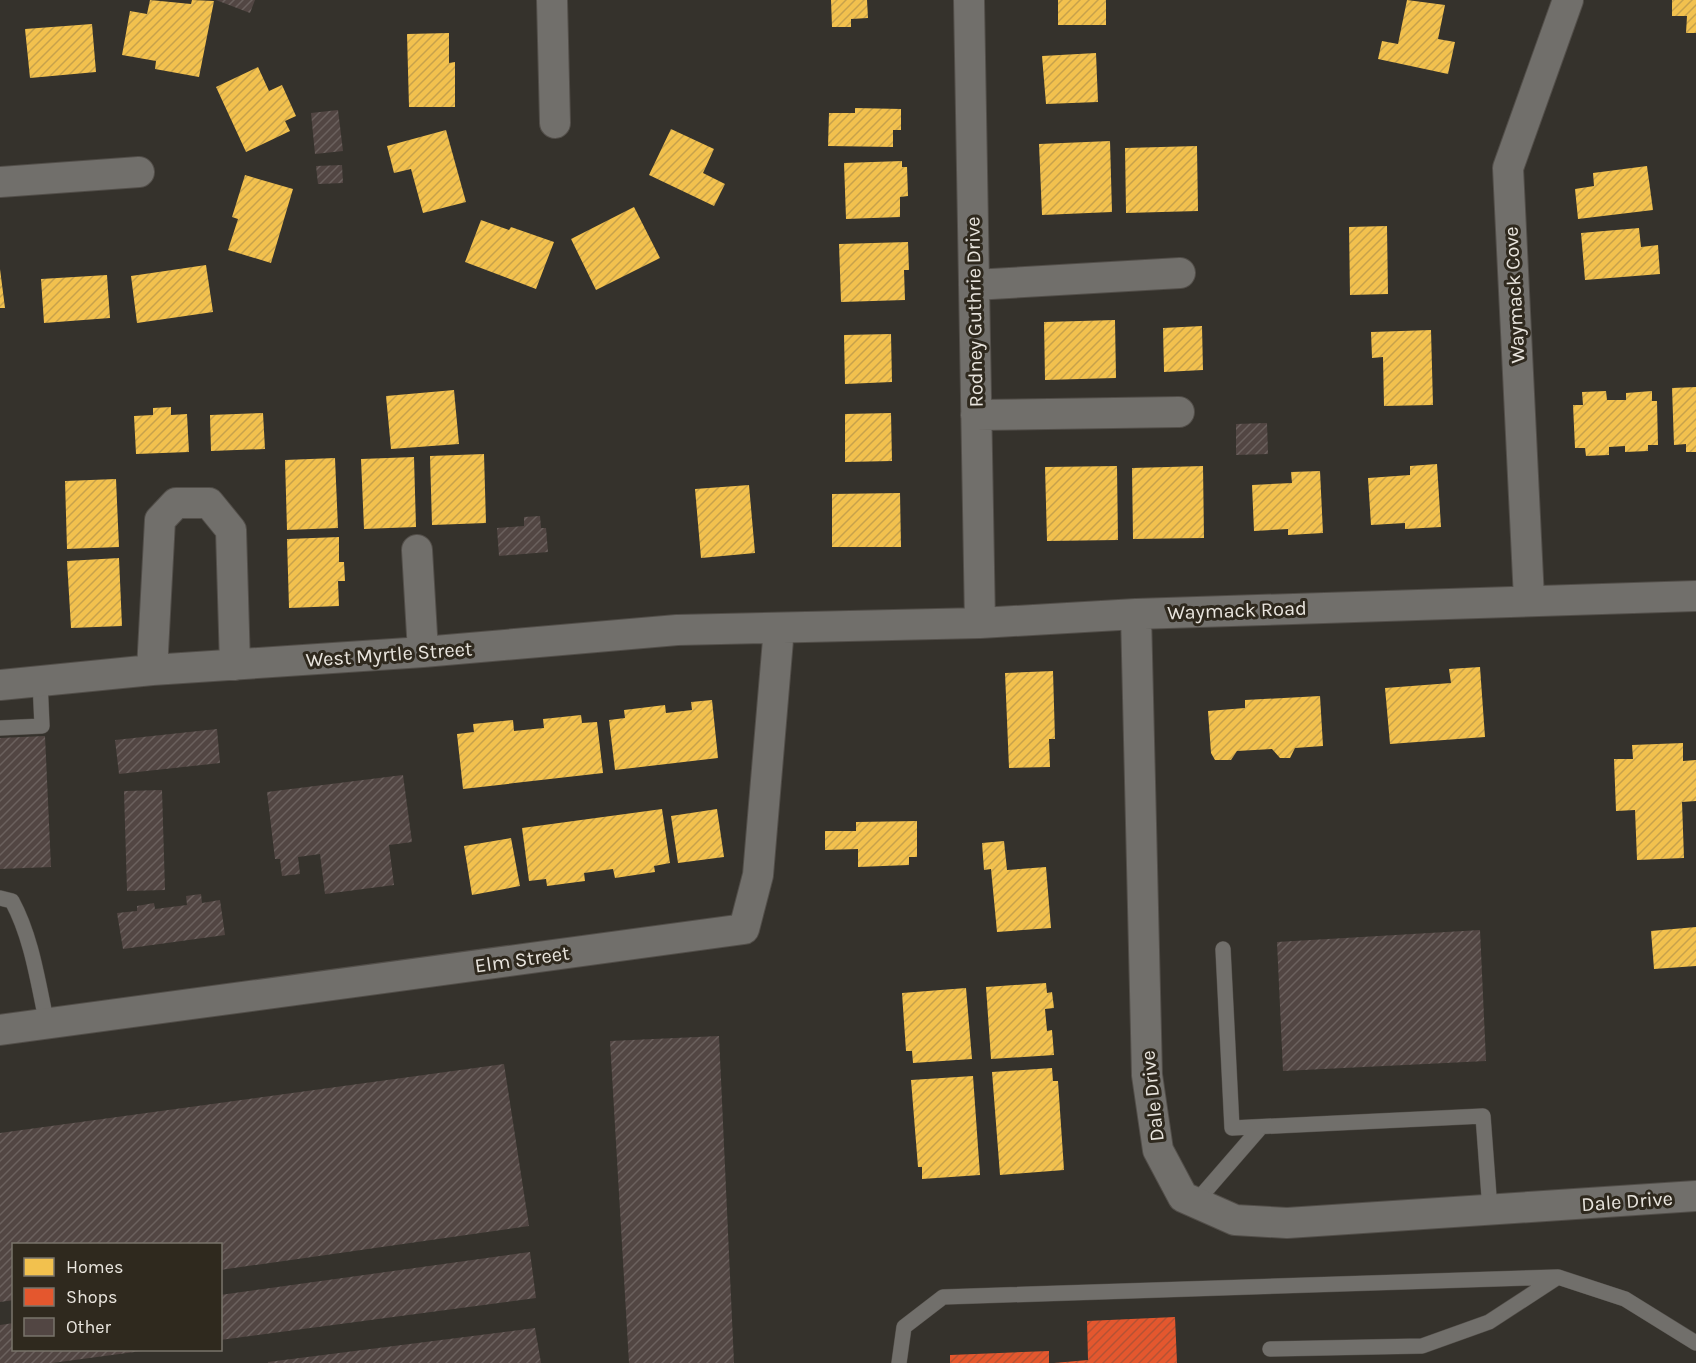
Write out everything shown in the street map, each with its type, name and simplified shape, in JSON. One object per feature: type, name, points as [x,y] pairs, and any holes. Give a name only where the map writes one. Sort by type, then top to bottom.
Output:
[{"type":"street","points":[[552,0],[555,123]]},
{"type":"street","name":"Rodney Guthrie Drive","points":[[969,0],[980,623]]},
{"type":"street","name":"Waymack Cove","points":[[1529,599],[1508,168],[1568,0]]},
{"type":"street","points":[[0,182],[140,172]]},
{"type":"street","points":[[974,285],[1180,273]]},
{"type":"street","points":[[976,415],[1179,412]]},
{"type":"street","points":[[152,670],[160,520],[177,503],[209,503],[231,530],[235,665]]},
{"type":"street","points":[[417,550],[423,652]]},
{"type":"street","name":"Waymack Road","points":[[779,628],[980,623],[1136,614],[1529,599],[1696,596]]},
{"type":"street","name":"Dale Drive","points":[[1136,614],[1147,1075],[1158,1150],[1183,1197],[1236,1220],[1287,1223],[1696,1196]]},
{"type":"street","name":"West Myrtle Street","points":[[0,685],[152,670],[423,652],[677,630],[779,628]]},
{"type":"street","name":"Elm Street","points":[[0,1030],[744,929],[758,874],[779,628]]},
{"type":"lane","points":[[0,728],[42,726],[40,681]]},
{"type":"lane","points":[[0,898],[12,901],[17,911],[28,943],[47,1023]]},
{"type":"lane","points":[[1223,949],[1232,1128],[1484,1116],[1490,1210]]},
{"type":"lane","points":[[1195,1203],[1262,1127]]},
{"type":"lane","points":[[899,1363],[904,1327],[943,1297],[1558,1277],[1625,1299],[1696,1343]]},
{"type":"lane","points":[[1270,1349],[1422,1346],[1488,1322],[1558,1277]]},
{"type":"building: Homes","points":[[150,0],[191,4],[192,0],[214,1],[199,77],[155,69],[156,61],[122,55],[130,11],[147,14]]},
{"type":"building: Homes","points":[[831,0],[867,0],[868,18],[851,19],[851,27],[832,27]]},
{"type":"building: Homes","points":[[1058,0],[1106,0],[1106,25],[1058,25]]},
{"type":"building: Homes","points":[[1407,0],[1445,5],[1438,39],[1455,42],[1448,74],[1378,59],[1382,41],[1398,44]]},
{"type":"building: Homes","points":[[1672,0],[1696,0],[1696,33],[1686,33],[1687,16],[1672,16]]},
{"type":"building: Homes","points":[[92,24],[96,72],[30,78],[25,29]]},
{"type":"building: Homes","points":[[449,33],[449,63],[455,62],[455,107],[409,107],[407,34]]},
{"type":"building: Homes","points":[[1096,53],[1098,102],[1046,104],[1042,56]]},
{"type":"building: Homes","points":[[258,67],[269,91],[282,85],[296,116],[285,121],[290,131],[246,152],[216,87]]},
{"type":"building: Homes","points":[[855,108],[901,109],[901,130],[893,130],[893,147],[828,146],[829,113],[855,113]]},
{"type":"building: Homes","points":[[671,129],[714,149],[703,173],[725,184],[714,206],[649,175]]},
{"type":"building: Homes","points":[[446,130],[466,202],[423,213],[411,169],[394,173],[387,146]]},
{"type":"building: Homes","points":[[1110,141],[1112,212],[1042,215],[1039,144]]},
{"type":"building: Homes","points":[[1197,146],[1198,211],[1126,213],[1125,148]]},
{"type":"building: Homes","points":[[902,161],[902,167],[907,167],[908,196],[900,197],[900,217],[846,219],[844,163]]},
{"type":"building: Homes","points":[[1647,166],[1653,210],[1578,219],[1575,189],[1594,186],[1593,173]]},
{"type":"building: Homes","points":[[245,175],[293,189],[271,263],[228,250],[238,219],[232,217]]},
{"type":"building: Homes","points":[[634,207],[660,258],[596,290],[571,239]]},
{"type":"building: Homes","points":[[481,220],[509,230],[511,227],[554,242],[536,289],[465,262]]},
{"type":"building: Homes","points":[[1387,226],[1388,294],[1350,295],[1349,227]]},
{"type":"building: Homes","points":[[1639,228],[1641,247],[1658,245],[1660,274],[1585,280],[1581,233]]},
{"type":"building: Homes","points":[[908,242],[909,270],[904,270],[905,300],[841,302],[839,244]]},
{"type":"building: Homes","points":[[206,265],[213,312],[137,323],[131,276]]},
{"type":"building: Homes","points":[[0,269],[5,308],[0,308]]},
{"type":"building: Homes","points":[[107,275],[110,318],[44,323],[41,279]]},
{"type":"building: Homes","points":[[1115,320],[1116,378],[1045,380],[1044,322]]},
{"type":"building: Homes","points":[[1202,326],[1203,370],[1164,372],[1163,328]]},
{"type":"building: Homes","points":[[1431,330],[1433,405],[1384,406],[1383,357],[1372,358],[1371,332]]},
{"type":"building: Homes","points":[[891,334],[892,382],[845,384],[844,335]]},
{"type":"building: Homes","points":[[1696,387],[1696,452],[1686,452],[1686,444],[1674,445],[1672,388]]},
{"type":"building: Homes","points":[[454,390],[459,444],[391,449],[386,396]]},
{"type":"building: Homes","points":[[1606,391],[1607,400],[1626,400],[1626,393],[1652,391],[1652,401],[1657,401],[1658,445],[1648,445],[1648,451],[1625,452],[1625,446],[1609,447],[1609,455],[1586,456],[1585,448],[1575,448],[1573,405],[1583,405],[1582,392]]},
{"type":"building: Homes","points":[[171,407],[171,415],[187,414],[189,452],[136,454],[134,416],[153,415],[153,408]]},
{"type":"building: Homes","points":[[263,413],[265,449],[211,451],[210,415]]},
{"type":"building: Homes","points":[[891,413],[892,461],[845,462],[845,414]]},
{"type":"building: Homes","points":[[484,454],[486,523],[432,525],[430,456]]},
{"type":"building: Homes","points":[[414,457],[416,527],[364,529],[361,459]]},
{"type":"building: Homes","points":[[335,458],[338,528],[287,530],[285,460]]},
{"type":"building: Homes","points":[[1437,464],[1441,527],[1405,529],[1405,523],[1371,525],[1368,478],[1410,475],[1410,466]]},
{"type":"building: Homes","points":[[1117,466],[1118,540],[1047,541],[1045,467]]},
{"type":"building: Homes","points":[[1203,466],[1204,538],[1133,539],[1132,468]]},
{"type":"building: Homes","points":[[1320,471],[1323,533],[1288,535],[1288,529],[1254,531],[1252,485],[1292,483],[1291,472]]},
{"type":"building: Homes","points":[[116,479],[119,547],[67,549],[65,481]]},
{"type":"building: Homes","points":[[749,485],[755,553],[701,558],[695,489]]},
{"type":"building: Homes","points":[[900,493],[901,547],[832,547],[832,494]]},
{"type":"building: Homes","points":[[339,537],[339,562],[344,562],[345,581],[338,581],[339,606],[289,608],[287,539]]},
{"type":"building: Homes","points":[[119,558],[122,626],[71,628],[67,561]]},
{"type":"building: Homes","points":[[1480,667],[1485,737],[1390,744],[1385,688],[1451,683],[1449,669]]},
{"type":"building: Homes","points":[[1053,671],[1055,739],[1049,739],[1050,767],[1009,768],[1005,673]]},
{"type":"building: Homes","points":[[1320,696],[1323,746],[1295,748],[1290,758],[1280,758],[1272,749],[1237,751],[1231,760],[1215,760],[1211,753],[1208,711],[1245,708],[1245,700]]},
{"type":"building: Homes","points":[[712,700],[718,758],[615,770],[609,720],[625,718],[624,710],[665,705],[666,713],[692,710],[691,702]]},
{"type":"building: Homes","points":[[581,715],[582,723],[597,722],[603,773],[463,789],[457,734],[474,732],[473,724],[513,720],[514,731],[544,728],[543,719]]},
{"type":"building: Homes","points":[[1683,743],[1683,761],[1696,760],[1696,801],[1682,802],[1684,858],[1637,860],[1635,810],[1616,811],[1614,759],[1633,759],[1632,745]]},
{"type":"building: Homes","points":[[662,809],[670,863],[654,866],[655,872],[615,878],[613,869],[584,873],[585,881],[547,886],[546,879],[529,881],[522,828]]},
{"type":"building: Homes","points":[[717,809],[724,857],[678,863],[671,816]]},
{"type":"building: Homes","points":[[917,821],[917,857],[909,857],[909,865],[858,867],[858,849],[825,850],[825,831],[856,831],[856,822]]},
{"type":"building: Homes","points":[[511,838],[520,886],[472,895],[464,846]]},
{"type":"building: Homes","points":[[1004,841],[1007,870],[1046,867],[1051,928],[997,932],[991,869],[984,870],[982,843]]},
{"type":"building: Homes","points":[[1696,927],[1696,966],[1654,969],[1651,931]]},
{"type":"building: Homes","points":[[1046,983],[1047,993],[1052,992],[1054,1008],[1045,1009],[1047,1031],[1052,1030],[1054,1055],[991,1059],[986,987]]},
{"type":"building: Homes","points":[[966,988],[972,1059],[913,1063],[912,1051],[906,1051],[902,993]]},
{"type":"building: Homes","points":[[1052,1068],[1053,1081],[1058,1081],[1064,1170],[1000,1175],[992,1072]]},
{"type":"building: Homes","points":[[973,1076],[980,1175],[922,1179],[922,1167],[918,1167],[911,1080]]},
{"type":"building: Shops","points":[[1175,1317],[1177,1363],[1054,1363],[1088,1360],[1087,1321]]},
{"type":"building: Shops","points":[[1049,1351],[1049,1363],[950,1363],[950,1355]]},
{"type":"building: Other","points":[[216,0],[255,0],[250,13]]},
{"type":"building: Other","points":[[338,110],[343,151],[315,154],[311,113]]},
{"type":"building: Other","points":[[342,165],[343,183],[318,184],[316,166]]},
{"type":"building: Other","points":[[1267,423],[1268,454],[1236,455],[1236,424]]},
{"type":"building: Other","points":[[540,516],[541,528],[546,528],[548,552],[499,556],[497,528],[524,526],[524,517]]},
{"type":"building: Other","points":[[217,729],[220,763],[119,774],[115,740]]},
{"type":"building: Other","points":[[45,736],[51,867],[0,869],[0,738]]},
{"type":"building: Other","points":[[403,775],[412,842],[389,845],[394,885],[325,894],[320,854],[298,857],[300,874],[282,876],[280,859],[275,859],[267,792]]},
{"type":"building: Other","points":[[162,790],[165,890],[127,891],[124,791]]},
{"type":"building: Other","points":[[201,894],[202,903],[220,900],[225,935],[123,949],[117,913],[137,911],[137,906],[154,903],[155,909],[187,905],[186,896]]},
{"type":"building: Other","points":[[1480,930],[1486,1061],[1283,1071],[1277,942]]},
{"type":"building: Other","points":[[719,1036],[734,1363],[629,1363],[610,1041]]},
{"type":"building: Other","points":[[504,1064],[529,1226],[222,1270],[222,1243],[12,1243],[12,1300],[0,1302],[0,1133]]},
{"type":"building: Other","points":[[530,1252],[536,1298],[222,1340],[222,1295]]},
{"type":"building: Other","points":[[12,1323],[12,1351],[142,1351],[52,1363],[0,1363],[0,1325]]},
{"type":"building: Other","points":[[535,1328],[541,1363],[268,1363],[268,1362]]}]
